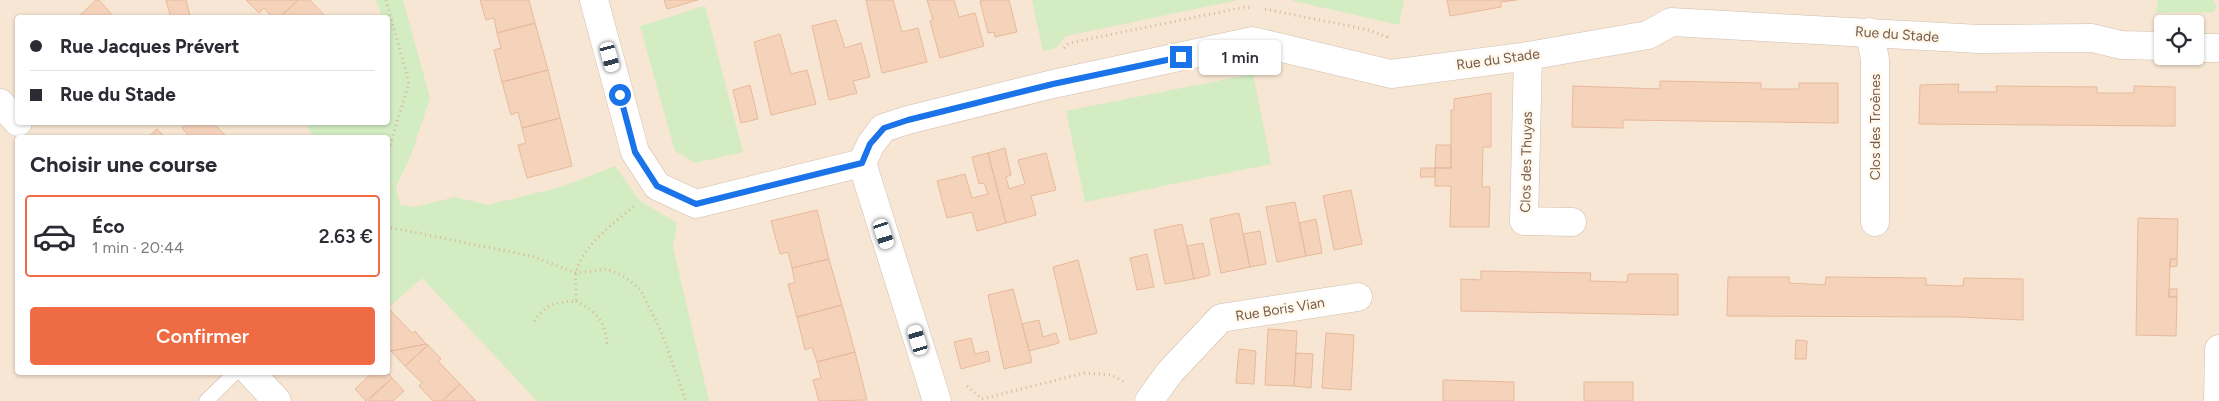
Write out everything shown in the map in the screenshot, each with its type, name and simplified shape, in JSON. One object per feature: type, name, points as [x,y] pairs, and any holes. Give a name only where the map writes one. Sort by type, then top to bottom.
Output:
[{"type":"street","points":[[594,0],[635,152],[657,186],[696,204],[862,163],[933,388]]},
{"type":"street","name":"Rue du Stade","points":[[862,163],[870,144],[884,128],[908,120],[1053,84],[1254,42],[1391,74],[1528,56],[1648,35],[1671,11],[1870,32],[1979,39],[2092,38],[2121,45],[2154,46]]},
{"type":"street","name":"Clos des Troènes","points":[[1870,32],[1875,60],[1875,222]]},
{"type":"street","points":[[2204,48],[2219,48]]},
{"type":"street","name":"Clos des Thuyas","points":[[1528,56],[1524,221],[1572,222]]},
{"type":"street","points":[[0,104],[15,119]]},
{"type":"street","points":[[21,125],[29,135]]},
{"type":"street","name":"Rue Boris Vian","points":[[1142,394],[1170,372],[1221,318],[1358,297]]},
{"type":"street","points":[[2218,401],[2219,349]]},
{"type":"street","points":[[253,375],[278,401]]},
{"type":"lane","points":[[206,401],[233,375]]},
{"type":"path","points":[[386,0],[409,82],[390,144]]},
{"type":"path","points":[[576,301],[576,273],[586,253],[609,228],[657,186]]},
{"type":"path","points":[[390,227],[531,256],[576,273],[607,269],[625,277],[640,289],[661,331],[686,401]]},
{"type":"path","points":[[534,322],[544,308],[559,302],[576,301],[591,308],[601,320],[606,332],[607,345]]},
{"type":"path","points":[[933,388],[956,372],[960,381],[982,399],[1084,373],[1111,375],[1142,394]]},
{"type":"shaded area","points":[[0,0],[2219,0],[2219,401],[0,401]]},
{"type":"green space","points":[[376,0],[403,0],[430,98],[411,155],[396,187],[400,205],[415,207],[455,197],[488,205],[561,187],[615,166],[640,201],[677,223],[673,247],[709,401],[537,401],[422,278],[390,306],[390,135],[312,135],[308,127],[310,125],[390,125],[390,15],[380,15]]},
{"type":"green space","points":[[1032,0],[1238,0],[1066,36],[1056,48],[1043,51]]},
{"type":"green space","points":[[1290,0],[1404,0],[1399,25]]},
{"type":"green space","points":[[2158,0],[2213,0],[2217,7],[2213,12],[2156,13]]},
{"type":"green space","points":[[705,6],[743,152],[695,163],[675,151],[640,26]]},
{"type":"green space","points":[[1253,74],[1271,164],[1085,202],[1066,111]]},
{"type":"building","points":[[96,0],[99,0],[112,15],[80,15]]},
{"type":"building","points":[[166,0],[186,0],[190,15],[170,15]]},
{"type":"building","points":[[246,0],[298,0],[282,15],[270,15],[264,8],[259,13]]},
{"type":"building","points":[[298,0],[310,0],[324,15],[282,15]]},
{"type":"building","points":[[480,0],[529,0],[535,23],[497,33],[494,18],[486,20]]},
{"type":"building","points":[[664,0],[698,0],[667,9]]},
{"type":"building","points":[[866,0],[893,0],[902,32],[918,28],[927,62],[882,73]]},
{"type":"building","points":[[927,0],[954,0],[959,17],[975,13],[984,46],[940,58],[930,21],[933,20]]},
{"type":"building","points":[[1009,0],[1017,32],[995,37],[994,32],[988,33],[980,1]]},
{"type":"building","points":[[1447,0],[1517,0],[1501,2],[1501,7],[1450,16]]},
{"type":"building","points":[[836,20],[845,48],[861,43],[870,77],[853,81],[857,93],[829,100],[812,26]]},
{"type":"building","points":[[535,23],[548,70],[502,82],[494,50],[501,48],[497,33]]},
{"type":"building","points":[[780,34],[791,74],[807,70],[816,104],[771,115],[754,42]]},
{"type":"building","points":[[548,70],[560,118],[522,128],[518,112],[511,115],[502,82]]},
{"type":"building","points":[[1660,81],[1761,83],[1761,89],[1799,89],[1799,83],[1838,83],[1838,123],[1623,120],[1623,128],[1572,127],[1573,86],[1660,89]]},
{"type":"building","points":[[1959,84],[1958,92],[1997,92],[1996,86],[2097,87],[2097,93],[2134,93],[2134,86],[2175,87],[2175,126],[1919,124],[1920,85]]},
{"type":"building","points":[[750,85],[758,119],[741,123],[733,90]]},
{"type":"building","points":[[1491,93],[1491,147],[1483,147],[1482,187],[1490,187],[1489,227],[1450,227],[1451,186],[1435,186],[1435,168],[1451,168],[1451,110],[1454,110],[1454,99]]},
{"type":"building","points":[[560,118],[572,166],[527,178],[518,145],[526,143],[522,128]]},
{"type":"building","points":[[185,125],[215,125],[225,135],[188,135],[182,128]]},
{"type":"building","points":[[157,129],[163,135],[150,135]]},
{"type":"building","points":[[1436,145],[1451,145],[1451,168],[1435,168]]},
{"type":"building","points":[[1005,148],[1011,175],[1006,177],[1009,189],[1025,184],[1018,160],[1046,153],[1056,190],[1031,196],[1036,215],[1006,223],[988,153]]},
{"type":"building","points":[[988,153],[1006,223],[977,231],[972,212],[947,218],[937,181],[965,174],[972,198],[988,194],[984,183],[979,184],[972,157]]},
{"type":"building","points":[[1421,168],[1435,168],[1435,177],[1420,177]]},
{"type":"building","points":[[1351,190],[1362,244],[1334,250],[1323,196]]},
{"type":"building","points":[[1295,202],[1306,256],[1277,262],[1266,207]]},
{"type":"building","points":[[817,210],[829,259],[792,268],[788,252],[780,254],[771,221]]},
{"type":"building","points":[[1239,213],[1250,267],[1221,273],[1210,219]]},
{"type":"building","points":[[2138,218],[2178,219],[2177,259],[2170,259],[2169,297],[2177,297],[2176,336],[2136,335]]},
{"type":"building","points":[[1316,219],[1322,253],[1306,256],[1299,223]]},
{"type":"building","points":[[1182,224],[1194,279],[1165,284],[1154,230]]},
{"type":"building","points":[[1260,231],[1266,264],[1250,267],[1243,234]]},
{"type":"building","points":[[1203,243],[1210,275],[1194,279],[1187,246]]},
{"type":"building","points":[[1147,254],[1154,287],[1137,290],[1130,258]]},
{"type":"building","points":[[829,259],[842,305],[797,317],[788,284],[795,283],[792,268]]},
{"type":"building","points":[[2170,259],[2177,259],[2177,266],[2170,267]]},
{"type":"building","points":[[1078,260],[1097,333],[1070,340],[1053,267]]},
{"type":"building","points":[[1481,271],[1591,273],[1590,281],[1627,282],[1628,274],[1678,274],[1678,315],[1461,311],[1461,279],[1481,280]]},
{"type":"building","points":[[1728,277],[1789,277],[1789,283],[1825,285],[1826,277],[1926,278],[1926,285],[1963,286],[1964,278],[2023,279],[2023,320],[1961,317],[1727,316]]},
{"type":"building","points":[[1013,289],[1032,362],[1004,369],[988,295]]},
{"type":"building","points":[[2169,289],[2177,289],[2177,297],[2169,297]]},
{"type":"building","points":[[842,305],[855,352],[817,362],[812,347],[805,350],[797,317]]},
{"type":"building","points":[[390,310],[412,333],[415,331],[426,344],[391,351]]},
{"type":"building","points":[[1039,320],[1043,337],[1056,333],[1059,343],[1029,351],[1022,324]]},
{"type":"building","points":[[1268,329],[1297,331],[1294,386],[1265,385]]},
{"type":"building","points":[[1326,333],[1354,335],[1351,390],[1322,388]]},
{"type":"building","points":[[971,338],[975,354],[988,351],[990,361],[961,369],[954,342]]},
{"type":"building","points":[[1796,340],[1807,341],[1806,359],[1795,359]]},
{"type":"building","points":[[428,345],[405,366],[391,351]]},
{"type":"building","points":[[428,345],[441,359],[438,361],[460,384],[442,401],[433,401],[419,386],[422,383],[405,366]]},
{"type":"building","points":[[1239,349],[1256,351],[1254,384],[1236,383]]},
{"type":"building","points":[[855,352],[867,400],[819,401],[813,380],[821,378],[817,362]]},
{"type":"building","points":[[1296,353],[1313,354],[1311,388],[1294,386]]},
{"type":"building","points":[[370,375],[390,375],[392,378],[366,401],[355,389]]},
{"type":"building","points":[[392,378],[404,391],[393,401],[368,401]]},
{"type":"building","points":[[1443,380],[1514,382],[1514,401],[1443,401]]},
{"type":"building","points":[[1584,382],[1633,382],[1633,401],[1584,401]]},
{"type":"building","points":[[460,384],[476,401],[442,401]]},
{"type":"route","points":[[620,95],[635,152],[657,186],[696,204],[862,163],[870,144],[884,128],[908,120],[1053,84],[1181,57]]}]
